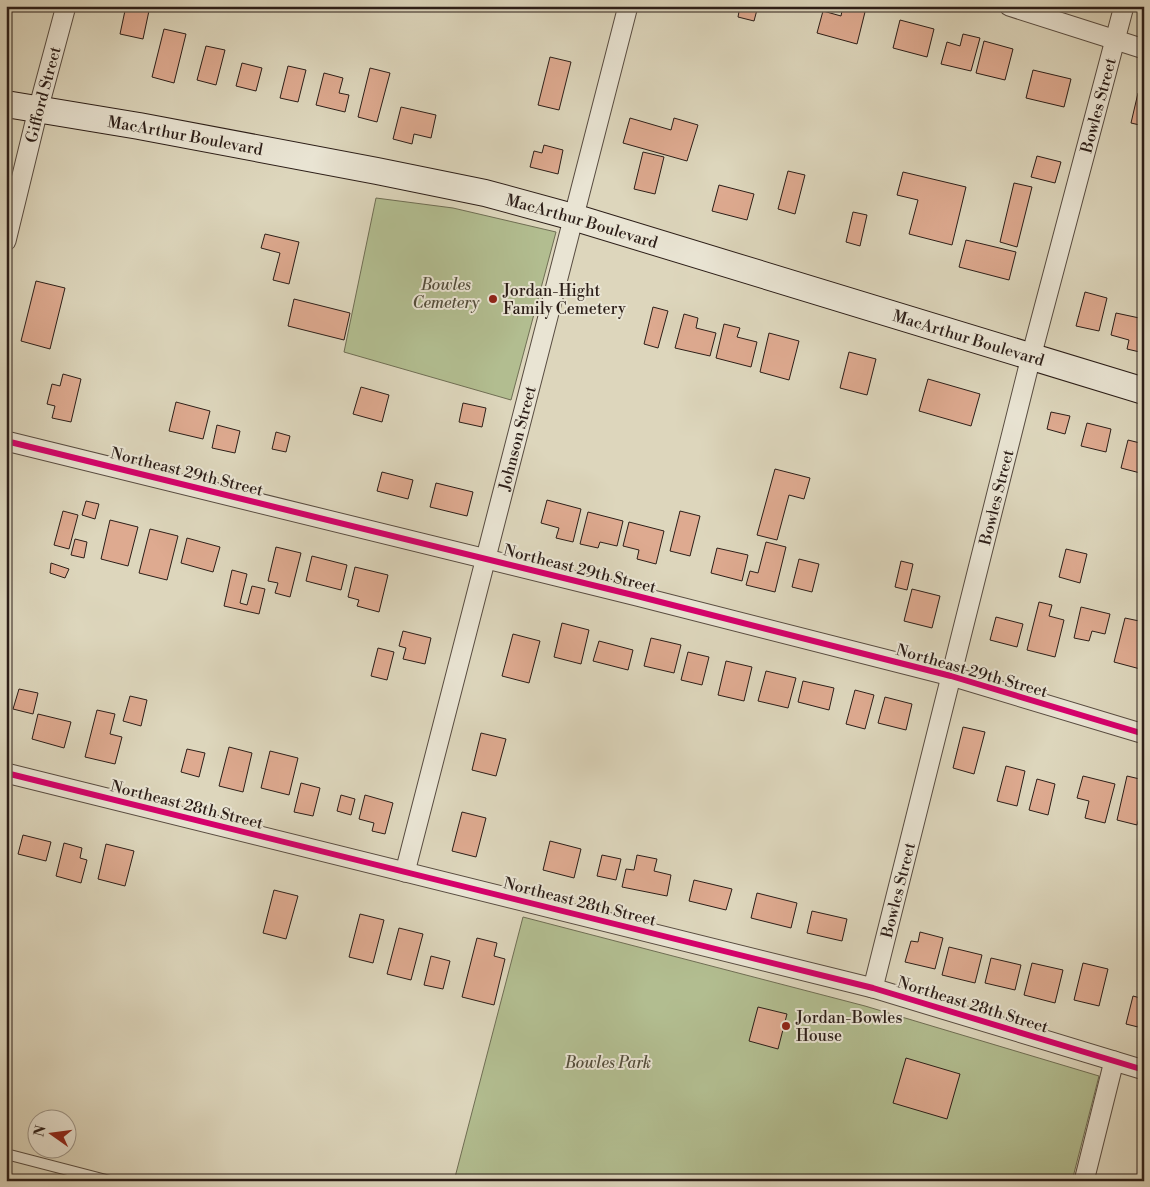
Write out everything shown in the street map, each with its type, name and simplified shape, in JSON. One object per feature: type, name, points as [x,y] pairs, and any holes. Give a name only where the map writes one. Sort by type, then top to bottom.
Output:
[{"type":"main road","name":"MacArthur Boulevard","points":[[6,104],[139,126],[485,193],[573,217],[1144,391]]},
{"type":"street","name":"Gifford Street","points":[[6,241],[66,6]]},
{"type":"street","name":"Johnson Street","points":[[406,872],[628,6]]},
{"type":"street","points":[[1009,6],[1144,49]]},
{"type":"street","name":"Bowles Street","points":[[873,988],[1031,357],[1124,6]]},
{"type":"street","name":"Northeast 29th Street","points":[[6,441],[487,559],[951,676],[1144,734]]},
{"type":"street","name":"Northeast 28th Street","points":[[6,773],[873,988],[1144,1070]]},
{"type":"street","points":[[1084,1181],[1114,1061]]},
{"type":"lane","points":[[6,1154],[110,1181]]},
{"type":"green space","name":"Bowles Cemetery","points":[[376,198],[453,208],[556,232],[511,400],[344,352]]},
{"type":"green space","name":"Bowles Park","points":[[523,917],[865,1006],[1099,1076],[1072,1181],[454,1181]]},
{"type":"building","points":[[126,6],[150,6],[143,39],[120,34]]},
{"type":"building","points":[[740,6],[758,6],[754,21],[738,17]]},
{"type":"building","points":[[843,6],[865,12],[857,44],[817,33],[823,11],[841,16]]},
{"type":"building","points":[[900,20],[934,29],[927,57],[893,48]]},
{"type":"building","points":[[164,29],[186,34],[174,83],[152,77]]},
{"type":"building","points":[[963,34],[980,38],[971,71],[941,64],[947,42],[960,46]]},
{"type":"building","points":[[984,41],[1013,49],[1005,80],[976,73]]},
{"type":"building","points":[[206,46],[225,50],[216,85],[197,80]]},
{"type":"building","points":[[550,57],[571,62],[559,110],[538,105]]},
{"type":"building","points":[[242,63],[262,68],[256,91],[236,86]]},
{"type":"building","points":[[288,66],[306,70],[298,102],[280,98]]},
{"type":"building","points":[[370,68],[390,73],[377,122],[358,117]]},
{"type":"building","points":[[1033,70],[1071,79],[1064,107],[1026,98]]},
{"type":"building","points":[[324,73],[343,78],[339,93],[349,95],[345,112],[316,105]]},
{"type":"building","points":[[1138,93],[1144,94],[1144,126],[1131,123]]},
{"type":"building","points":[[401,107],[436,115],[431,138],[414,134],[412,144],[393,139]]},
{"type":"building","points":[[630,118],[671,130],[674,118],[698,125],[687,161],[623,143]]},
{"type":"building","points":[[544,145],[563,150],[558,174],[530,167],[534,151],[542,153]]},
{"type":"building","points":[[643,152],[664,157],[655,194],[634,189]]},
{"type":"building","points":[[1037,156],[1061,162],[1055,183],[1031,177]]},
{"type":"building","points":[[788,171],[805,175],[795,214],[778,209]]},
{"type":"building","points":[[903,172],[966,187],[952,245],[909,234],[918,200],[897,195]]},
{"type":"building","points":[[1014,183],[1032,187],[1017,247],[1000,242]]},
{"type":"building","points":[[719,185],[754,194],[747,220],[712,211]]},
{"type":"building","points":[[853,212],[867,215],[860,246],[846,242]]},
{"type":"building","points":[[265,234],[299,242],[289,284],[273,280],[280,253],[261,248]]},
{"type":"building","points":[[966,240],[1016,252],[1009,280],[959,267]]},
{"type":"building","points":[[36,281],[65,288],[50,349],[21,341]]},
{"type":"building","points":[[1085,292],[1107,298],[1099,331],[1076,326]]},
{"type":"building","points":[[294,299],[350,313],[344,340],[288,326]]},
{"type":"building","points":[[653,307],[668,311],[658,348],[644,344]]},
{"type":"building","points":[[1116,313],[1144,319],[1144,353],[1127,349],[1129,340],[1111,335]]},
{"type":"building","points":[[684,314],[698,318],[696,328],[716,333],[710,356],[675,348]]},
{"type":"building","points":[[724,324],[740,328],[737,337],[757,342],[751,367],[716,358]]},
{"type":"building","points":[[769,333],[799,341],[789,380],[760,372]]},
{"type":"building","points":[[849,352],[876,359],[867,395],[840,388]]},
{"type":"building","points":[[63,374],[81,379],[71,422],[52,418],[55,406],[47,404],[52,384],[60,386]]},
{"type":"building","points":[[928,379],[980,394],[971,426],[919,411]]},
{"type":"building","points":[[361,387],[389,395],[382,422],[353,414]]},
{"type":"building","points":[[176,402],[210,411],[203,439],[169,431]]},
{"type":"building","points":[[463,403],[486,408],[482,427],[459,422]]},
{"type":"building","points":[[1051,412],[1070,416],[1065,434],[1047,429]]},
{"type":"building","points":[[1087,423],[1111,429],[1106,452],[1081,446]]},
{"type":"building","points":[[217,425],[240,431],[235,453],[212,448]]},
{"type":"building","points":[[276,432],[290,436],[286,452],[272,449]]},
{"type":"building","points":[[1128,440],[1144,444],[1144,474],[1121,468]]},
{"type":"building","points":[[775,469],[810,478],[804,499],[789,495],[777,540],[757,535]]},
{"type":"building","points":[[382,472],[413,480],[408,499],[377,491]]},
{"type":"building","points":[[436,483],[473,492],[467,516],[430,507]]},
{"type":"building","points":[[547,500],[581,509],[573,542],[556,538],[559,528],[541,523]]},
{"type":"building","points":[[86,501],[99,504],[95,519],[82,515]]},
{"type":"building","points":[[63,511],[78,515],[69,549],[54,545]]},
{"type":"building","points":[[680,511],[700,516],[690,556],[670,551]]},
{"type":"building","points":[[588,512],[623,521],[617,546],[600,542],[598,548],[580,544]]},
{"type":"building","points":[[110,520],[138,527],[128,566],[101,559]]},
{"type":"building","points":[[629,522],[664,531],[656,564],[637,559],[639,550],[623,546]]},
{"type":"building","points":[[150,529],[178,536],[167,580],[139,573]]},
{"type":"building","points":[[187,538],[220,547],[213,572],[181,563]]},
{"type":"building","points":[[75,539],[87,542],[84,558],[71,555]]},
{"type":"building","points":[[766,542],[786,547],[775,592],[746,585],[750,571],[758,573]]},
{"type":"building","points":[[276,547],[301,553],[290,597],[275,593],[278,583],[268,581]]},
{"type":"building","points":[[717,548],[748,555],[742,581],[711,573]]},
{"type":"building","points":[[1066,549],[1087,554],[1080,583],[1059,577]]},
{"type":"building","points":[[312,556],[347,565],[341,590],[306,581]]},
{"type":"building","points":[[799,559],[819,564],[812,592],[792,587]]},
{"type":"building","points":[[901,561],[913,564],[907,590],[895,587]]},
{"type":"building","points":[[51,563],[69,569],[65,578],[50,573]]},
{"type":"building","points":[[355,567],[388,575],[379,612],[357,606],[359,600],[348,597]]},
{"type":"building","points":[[232,570],[247,574],[240,603],[247,605],[252,586],[265,589],[259,614],[224,606]]},
{"type":"building","points":[[912,589],[940,596],[932,628],[904,621]]},
{"type":"building","points":[[1039,602],[1052,605],[1049,616],[1064,620],[1055,657],[1027,650]]},
{"type":"building","points":[[1081,607],[1110,614],[1105,634],[1092,631],[1089,641],[1074,638]]},
{"type":"building","points":[[996,617],[1023,624],[1017,647],[990,640]]},
{"type":"building","points":[[1125,618],[1144,622],[1144,670],[1114,662]]},
{"type":"building","points":[[562,623],[589,630],[581,664],[554,657]]},
{"type":"building","points":[[403,631],[431,638],[425,664],[403,659],[406,648],[399,646]]},
{"type":"building","points":[[513,634],[540,641],[529,683],[502,676]]},
{"type":"building","points":[[651,638],[681,645],[674,673],[644,666]]},
{"type":"building","points":[[599,641],[633,650],[628,670],[593,661]]},
{"type":"building","points":[[378,648],[394,652],[387,680],[371,676]]},
{"type":"building","points":[[688,652],[709,657],[702,685],[681,680]]},
{"type":"building","points":[[726,661],[752,667],[744,701],[718,695]]},
{"type":"building","points":[[766,671],[796,678],[788,708],[758,701]]},
{"type":"building","points":[[803,681],[834,688],[829,710],[798,702]]},
{"type":"building","points":[[19,689],[38,693],[33,714],[13,709]]},
{"type":"building","points":[[855,690],[874,695],[865,729],[846,724]]},
{"type":"building","points":[[130,696],[147,700],[141,726],[123,721]]},
{"type":"building","points":[[885,697],[912,704],[906,730],[878,723]]},
{"type":"building","points":[[97,710],[115,714],[110,734],[122,737],[115,764],[85,757]]},
{"type":"building","points":[[38,714],[71,722],[64,748],[32,739]]},
{"type":"building","points":[[963,727],[985,732],[974,774],[953,768]]},
{"type":"building","points":[[481,733],[506,739],[496,776],[472,770]]},
{"type":"building","points":[[229,747],[252,753],[243,792],[219,786]]},
{"type":"building","points":[[187,749],[205,753],[199,777],[181,772]]},
{"type":"building","points":[[270,751],[298,758],[289,795],[261,788]]},
{"type":"building","points":[[1006,766],[1025,771],[1017,806],[997,801]]},
{"type":"building","points":[[1083,776],[1115,784],[1105,823],[1085,818],[1089,801],[1077,798]]},
{"type":"building","points":[[1127,776],[1144,780],[1144,799],[1137,825],[1117,820]]},
{"type":"building","points":[[1037,779],[1055,784],[1048,815],[1029,810]]},
{"type":"building","points":[[301,783],[320,788],[313,816],[294,812]]},
{"type":"building","points":[[341,795],[355,799],[351,815],[337,811]]},
{"type":"building","points":[[365,795],[393,803],[385,834],[372,831],[374,823],[359,819]]},
{"type":"building","points":[[462,812],[486,818],[476,857],[452,851]]},
{"type":"building","points":[[23,835],[51,842],[46,861],[18,854]]},
{"type":"building","points":[[550,841],[581,849],[574,878],[543,870]]},
{"type":"building","points":[[64,843],[82,848],[80,858],[87,860],[81,883],[56,876]]},
{"type":"building","points":[[106,844],[134,851],[125,886],[98,879]]},
{"type":"building","points":[[602,855],[621,859],[616,880],[597,876]]},
{"type":"building","points":[[637,855],[657,859],[654,871],[671,875],[667,896],[622,887],[626,869],[634,870]]},
{"type":"building","points":[[694,880],[732,889],[726,910],[689,901]]},
{"type":"building","points":[[274,890],[298,896],[286,939],[263,933]]},
{"type":"building","points":[[757,893],[797,903],[791,928],[751,918]]},
{"type":"building","points":[[812,911],[847,919],[842,941],[807,933]]},
{"type":"building","points":[[360,914],[384,920],[373,963],[349,957]]},
{"type":"building","points":[[399,928],[423,934],[411,980],[387,974]]},
{"type":"building","points":[[920,932],[943,938],[935,969],[905,962],[911,941],[918,942]]},
{"type":"building","points":[[477,938],[497,943],[494,956],[505,959],[494,1005],[462,997]]},
{"type":"building","points":[[949,947],[982,955],[975,983],[942,975]]},
{"type":"building","points":[[431,956],[450,961],[443,989],[424,985]]},
{"type":"building","points":[[991,958],[1021,965],[1015,990],[985,983]]},
{"type":"building","points":[[1032,963],[1063,970],[1055,1003],[1024,995]]},
{"type":"building","points":[[1083,963],[1108,969],[1099,1006],[1074,1000]]},
{"type":"building","points":[[1133,996],[1144,999],[1138,1027],[1126,1024]]},
{"type":"building","points":[[758,1007],[787,1014],[778,1049],[749,1041]]},
{"type":"building","points":[[906,1058],[960,1074],[947,1119],[893,1103]]},
{"type":"cycle path","points":[[6,441],[637,596],[951,676],[1144,734]]},
{"type":"cycle path","points":[[6,773],[873,988],[1144,1070]]},
{"type":"place","name":"Jordan-Hight Family Cemetery","points":[[493,299]]},
{"type":"place","name":"Jordan-Bowles House","points":[[786,1026]]}]
